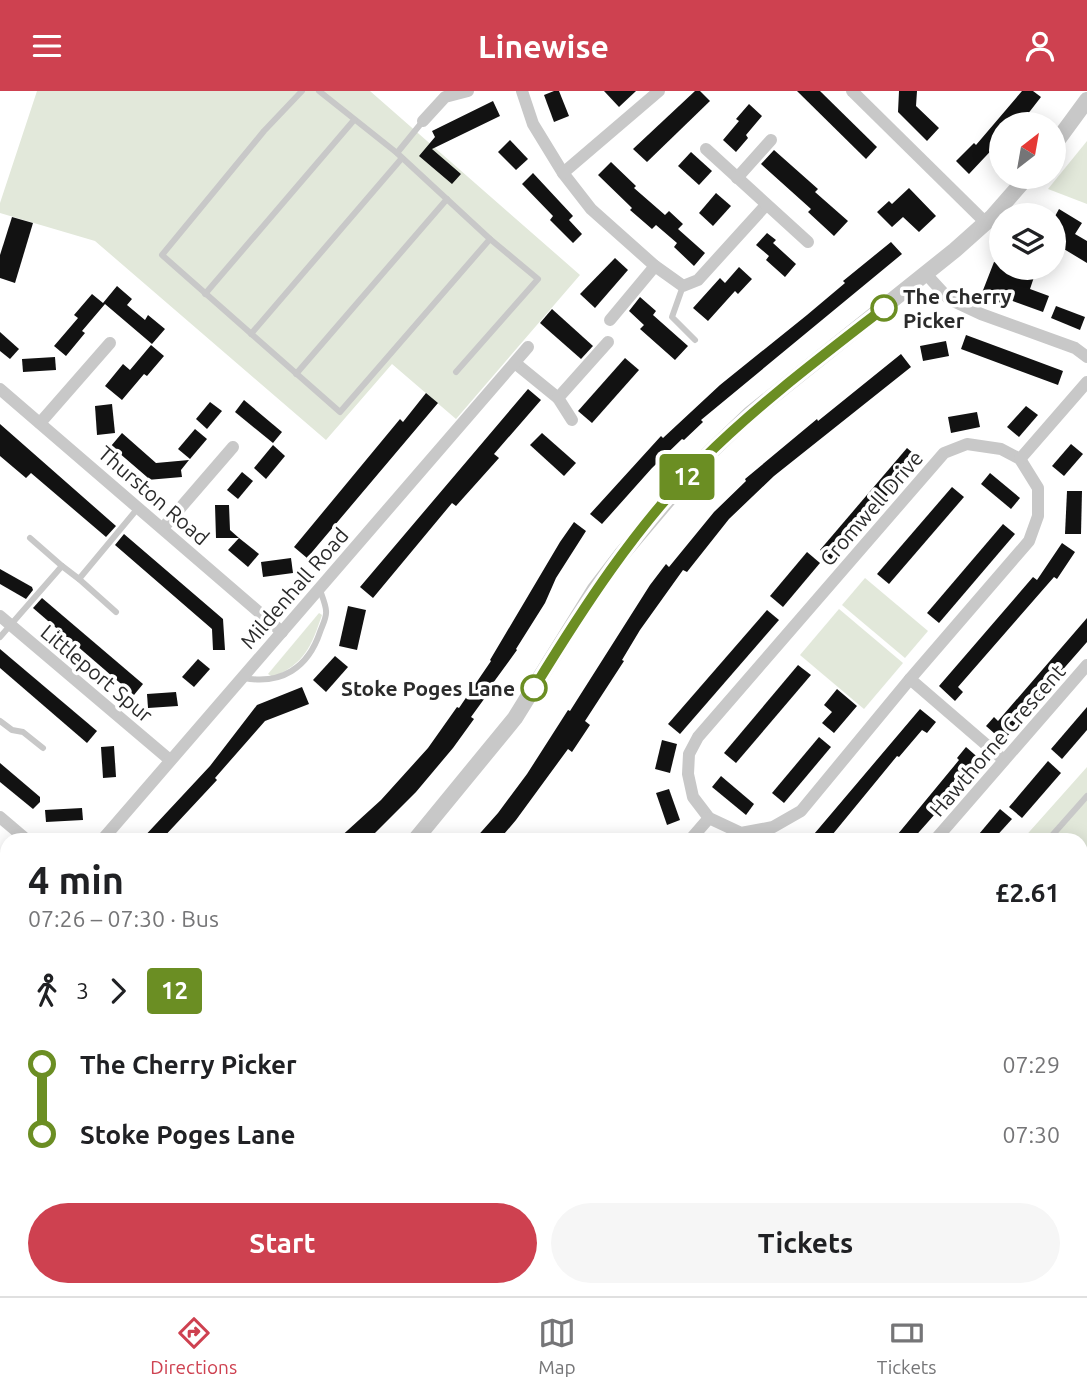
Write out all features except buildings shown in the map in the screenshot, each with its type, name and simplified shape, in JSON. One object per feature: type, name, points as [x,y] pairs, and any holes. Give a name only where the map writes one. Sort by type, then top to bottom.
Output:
[{"type":"street","points":[[423,121],[442,94],[468,91]]},
{"type":"street","points":[[523,91],[533,124],[563,173],[591,209],[655,266],[683,286],[698,280],[766,205]]},
{"type":"street","points":[[563,173],[659,91]]},
{"type":"street","points":[[852,91],[986,223]]},
{"type":"street","points":[[1066,129],[1087,100]]},
{"type":"street","points":[[737,177],[771,140]]},
{"type":"street","points":[[706,149],[808,242]]},
{"type":"street","points":[[421,833],[515,718],[595,589],[699,463],[750,414],[986,223],[1016,189]]},
{"type":"street","points":[[610,320],[655,266]]},
{"type":"street","points":[[926,274],[949,299],[981,314],[1075,348],[1087,357]]},
{"type":"street","points":[[40,423],[110,342]]},
{"type":"street","points":[[558,398],[608,342]]},
{"type":"street","name":"Mildenhall Road","points":[[108,833],[527,347]]},
{"type":"street","points":[[515,363],[558,398],[572,421]]},
{"type":"street","points":[[696,833],[709,818],[741,833],[773,827],[801,811],[1029,541],[1038,516],[1038,488],[1020,459],[1087,382]]},
{"type":"street","name":"Thurston Road","points":[[0,389],[282,632]]},
{"type":"street","name":"Cromwell Drive","points":[[709,818],[693,797],[688,775],[689,754],[698,737],[944,453],[967,444],[1001,449],[1020,459]]},
{"type":"street","points":[[163,528],[233,447]]},
{"type":"street","name":"Littleport Spur","points":[[5,620],[170,760]]},
{"type":"street","name":"Hawthorne Crescent","points":[[941,833],[1087,665]]},
{"type":"street","points":[[910,679],[1004,760]]},
{"type":"street","points":[[0,817],[19,833]]},
{"type":"lane","points":[[302,91],[264,131],[162,255],[341,412],[490,239]]},
{"type":"lane","points":[[319,91],[399,156],[538,279],[456,372]]},
{"type":"lane","points":[[205,294],[354,120]]},
{"type":"lane","points":[[251,334],[399,156],[423,121]]},
{"type":"lane","points":[[296,374],[447,199]]},
{"type":"lane","points":[[683,286],[672,317],[695,340]]},
{"type":"lane","points":[[79,579],[139,507]]},
{"type":"lane","points":[[30,538],[116,612]]},
{"type":"lane","points":[[0,637],[5,620],[62,566]]},
{"type":"lane","points":[[242,677],[261,681],[280,678],[301,665],[318,637],[327,611],[319,588]]},
{"type":"lane","points":[[0,721],[12,730],[23,732],[43,748]]},
{"type":"lane","points":[[1054,833],[1087,796]]},
{"type":"shaded area","points":[[37,91],[370,91],[580,275],[456,419],[392,364],[326,440],[95,241],[0,213],[0,203]]},
{"type":"shaded area","points":[[1087,141],[1087,204],[1048,189],[1066,189],[1066,167]]},
{"type":"shaded area","points":[[865,578],[928,631],[905,658],[842,605]]},
{"type":"shaded area","points":[[839,609],[903,663],[864,709],[800,655]]},
{"type":"shaded area","points":[[319,613],[322,615],[314,636],[300,660],[273,677],[268,674]]},
{"type":"shaded area","points":[[1087,767],[1087,833],[1028,833]]},
{"type":"bus line","name":"12","points":[[534,688],[595,589],[699,463],[750,414],[884,308]]},
{"type":"place","name":"The Cherry Picker","points":[[884,308]]},
{"type":"place","name":"Stoke Poges Lane","points":[[534,688]]}]
